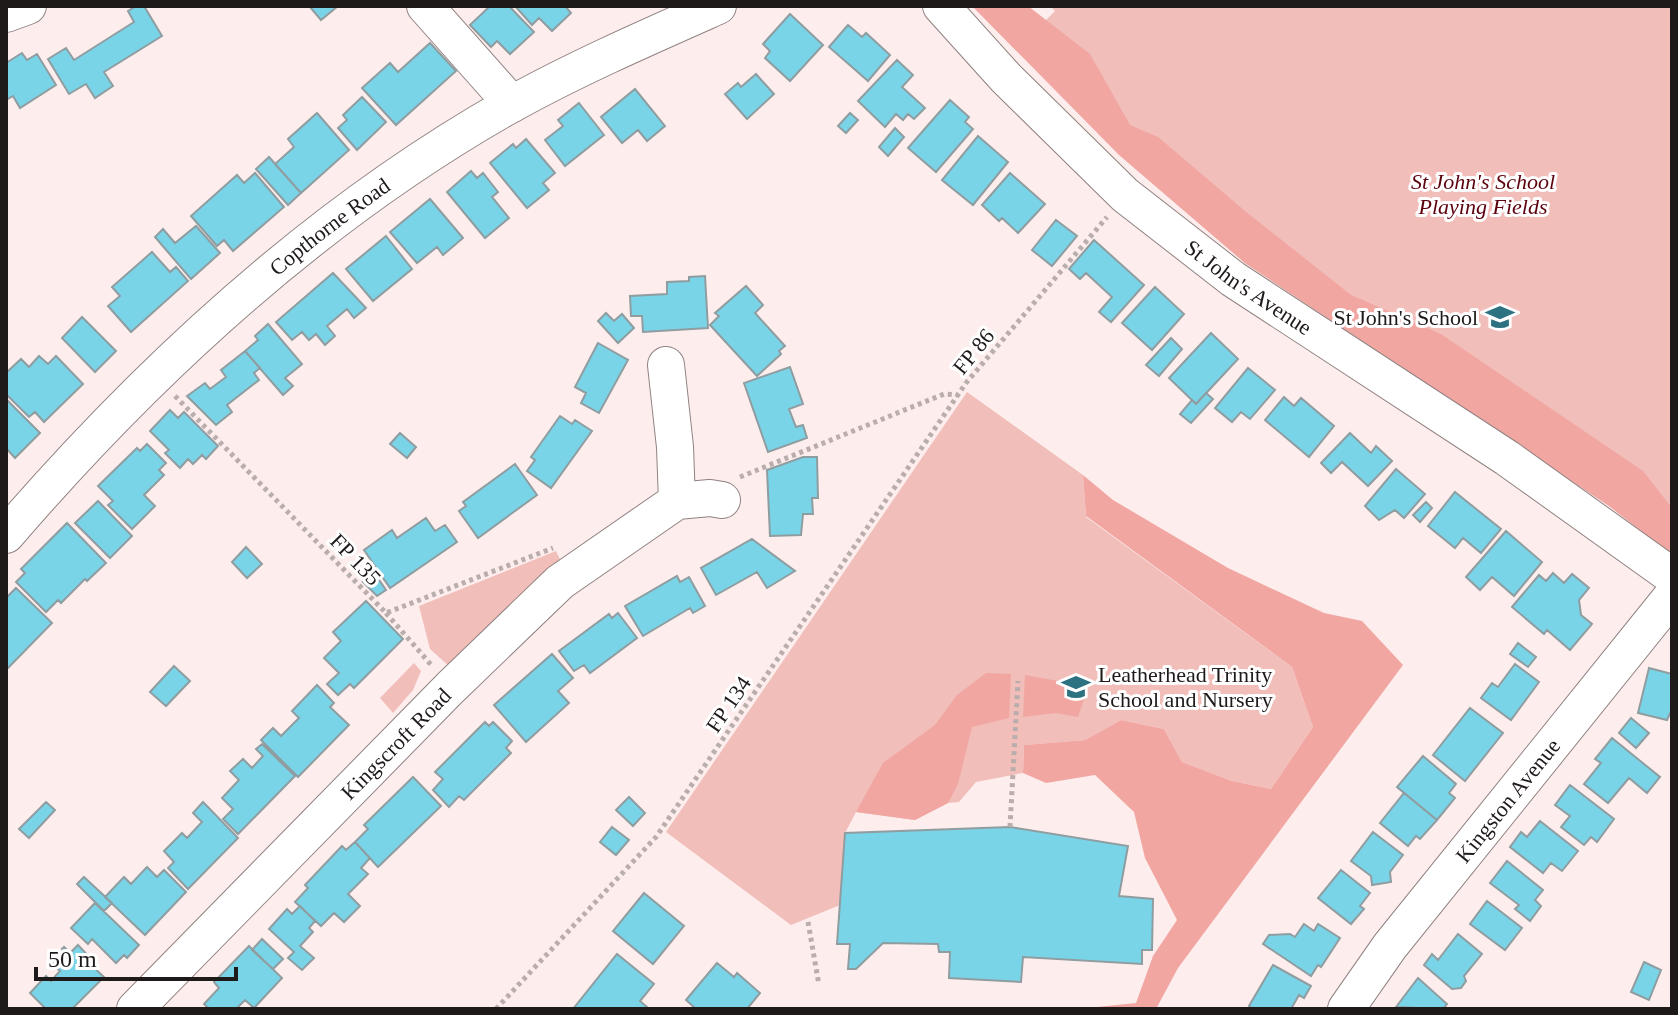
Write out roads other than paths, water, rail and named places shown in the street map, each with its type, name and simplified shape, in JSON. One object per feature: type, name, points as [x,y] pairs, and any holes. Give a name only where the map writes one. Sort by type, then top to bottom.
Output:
[{"type":"street","points":[[6,14],[28,6]]},
{"type":"street","points":[[425,6],[512,104]]},
{"type":"street","name":"Copthorne Road","points":[[11,519],[216,320],[319,233],[397,175],[512,104],[718,6]]},
{"type":"street","name":"St John's Avenue","points":[[941,6],[1006,78],[1125,195],[1233,279],[1507,458],[1672,576]]},
{"type":"street","name":"Kingscroft Road","points":[[135,1009],[450,688],[560,582],[703,499],[675,447],[666,365]]},
{"type":"street","name":"Kingston Avenue","points":[[1346,1009],[1390,946],[1672,596]]},
{"type":"place","name":"St John's School","points":[[1500,317]]},
{"type":"place","name":"Leatherhead Trinity School and Nursery","points":[[1076,687]]},
{"type":"park label","name":"St John's School Playing Fields","points":[[1483,194]]}]
